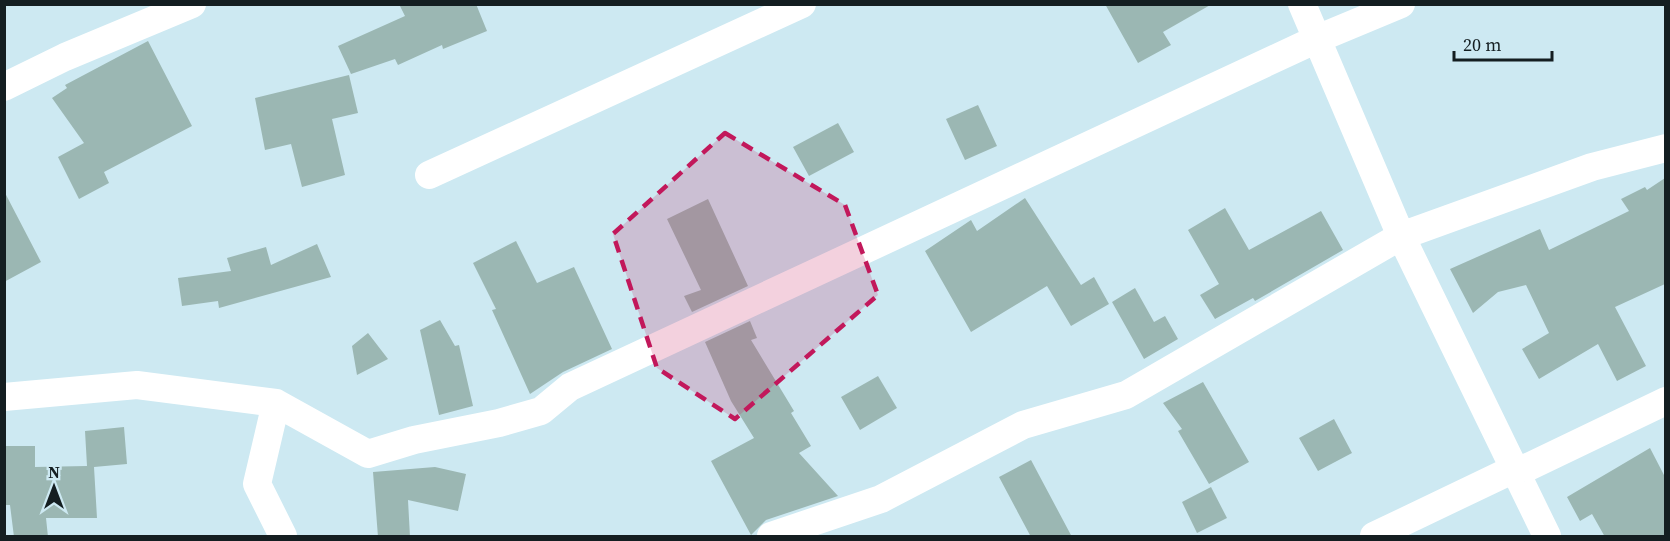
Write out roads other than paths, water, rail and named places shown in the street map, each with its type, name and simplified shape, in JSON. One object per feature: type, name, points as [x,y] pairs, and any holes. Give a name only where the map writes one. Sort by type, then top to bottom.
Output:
[{"type":"street","points":[[4,87],[65,57],[192,4]]},
{"type":"street","points":[[429,175],[802,4]]},
{"type":"street","points":[[1302,4],[1401,236],[1547,537]]},
{"type":"street","points":[[4,397],[137,385],[276,403],[368,454],[414,440],[541,411],[570,387],[1317,39],[1401,4]]},
{"type":"street","points":[[771,537],[881,499],[1023,425],[1125,395],[1401,236],[1592,167],[1665,148]]},
{"type":"street","points":[[1374,537],[1514,469],[1528,466],[1665,400]]},
{"type":"street","points":[[276,403],[257,484],[283,537]]}]
